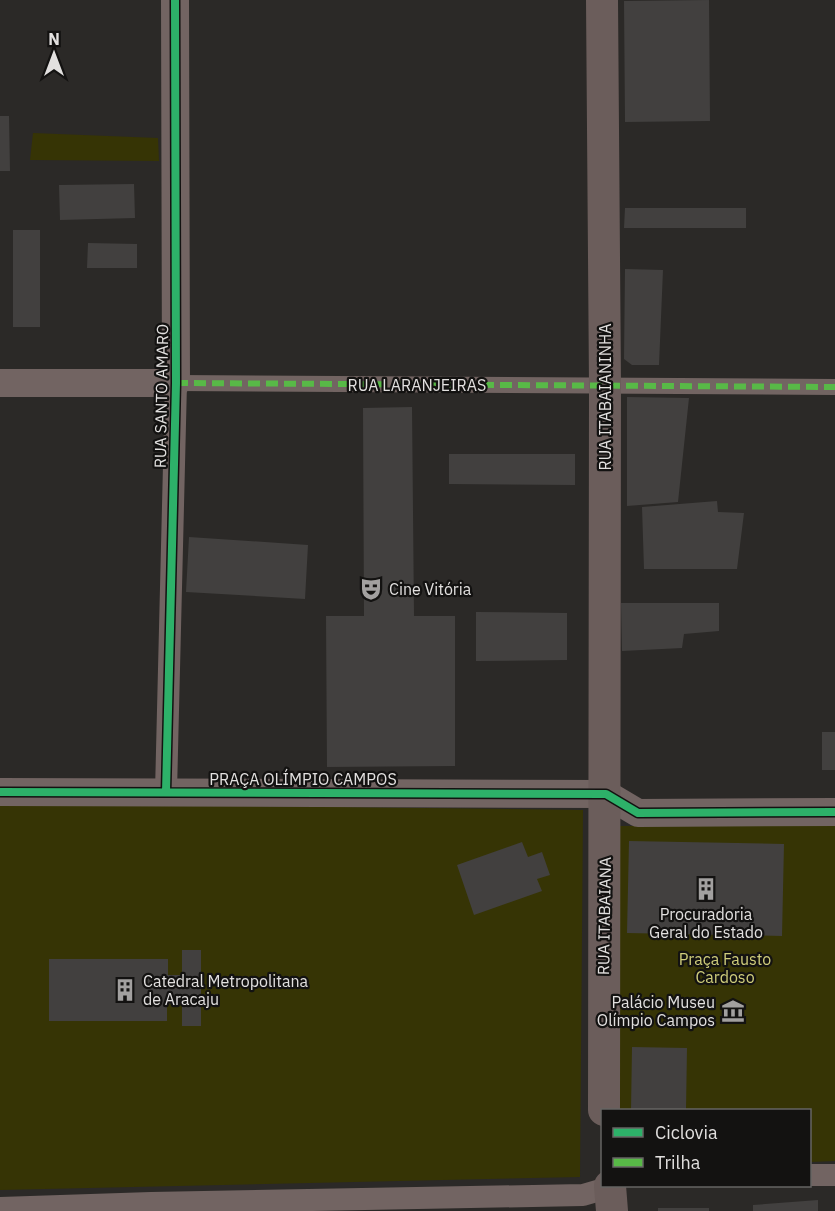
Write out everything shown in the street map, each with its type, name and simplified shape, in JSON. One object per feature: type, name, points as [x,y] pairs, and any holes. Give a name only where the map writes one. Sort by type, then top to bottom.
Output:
[{"type":"main road","name":"RUA ITABAIANINHA","points":[[602,0],[606,794]]},
{"type":"main road","name":"RUA ITABAIANA","points":[[604,1109],[606,794]]},
{"type":"main road","points":[[612,1187],[612,1211]]},
{"type":"street","name":"RUA SANTO AMARO","points":[[166,792],[176,383],[175,0]]},
{"type":"street","name":"RUA LARANJEIRAS","points":[[0,383],[835,387]]},
{"type":"street","name":"PRAÇA OLÍMPIO CAMPOS","points":[[0,792],[606,794]]},
{"type":"street","points":[[606,794],[638,813],[835,812]]},
{"type":"street","points":[[811,1175],[835,1174]]},
{"type":"street","points":[[0,1209],[583,1195],[609,1187]]},
{"type":"green space","points":[[33,133],[158,138],[159,161],[30,160]]},
{"type":"green space","points":[[0,803],[583,810],[580,1177],[0,1190]]},
{"type":"green space","name":"Praça Fausto Cardoso","points":[[614,826],[835,826],[835,1161],[811,1162],[811,1109],[615,1109]]},
{"type":"building","points":[[709,0],[710,121],[625,122],[624,1]]},
{"type":"building","points":[[0,116],[9,116],[10,171],[0,171]]},
{"type":"building","points":[[134,184],[135,218],[60,220],[59,185]]},
{"type":"building","points":[[625,208],[746,208],[746,228],[624,228]]},
{"type":"building","points":[[13,230],[40,230],[40,327],[13,327]]},
{"type":"building","points":[[88,243],[137,244],[137,268],[87,268]]},
{"type":"building","points":[[625,269],[663,270],[659,365],[632,365],[624,359]]},
{"type":"building","points":[[627,397],[689,398],[678,502],[627,506]]},
{"type":"building","points":[[412,407],[414,616],[455,616],[455,766],[327,767],[326,616],[364,616],[363,408]]},
{"type":"building","points":[[449,454],[575,454],[575,485],[449,484]]},
{"type":"building","points":[[717,501],[718,512],[744,513],[737,569],[644,569],[642,507]]},
{"type":"building","points":[[189,537],[308,545],[305,599],[186,592]]},
{"type":"building","points":[[621,603],[719,603],[719,631],[684,634],[682,648],[622,651]]},
{"type":"building","points":[[476,612],[567,613],[567,660],[476,661]]},
{"type":"building","points":[[822,732],[835,732],[835,770],[822,770]]},
{"type":"building","name":"Procuradoria Geral do Estado","points":[[629,841],[784,844],[782,936],[627,933]]},
{"type":"building","points":[[522,842],[528,857],[542,852],[550,875],[537,879],[542,891],[474,915],[457,865]]},
{"type":"building","name":"Catedral Metropolitana de Aracaju","points":[[182,950],[201,950],[201,1026],[182,1026],[182,1005],[167,1004],[167,1021],[49,1021],[49,959],[168,959],[168,975],[182,975]]},
{"type":"building","points":[[632,1047],[687,1048],[686,1109],[631,1109]]},
{"type":"building","points":[[818,1200],[818,1211],[753,1211],[753,1205]]},
{"type":"building","points":[[658,1208],[709,1208],[709,1211],[658,1211]]},
{"type":"marked path","points":[[176,383],[835,387]]},
{"type":"cycle path","points":[[166,792],[176,383],[175,0]]},
{"type":"cycle path","points":[[0,792],[606,794],[638,813],[835,812]]},
{"type":"place","name":"Cine Vitória","points":[[371,589]]},
{"type":"place","name":"Procuradoria Geral do Estado","points":[[706,889]]},
{"type":"place","name":"Catedral Metropolitana de Aracaju","points":[[125,990]]},
{"type":"place","name":"Palácio Museu Olímpio Campos","points":[[733,1011]]}]
